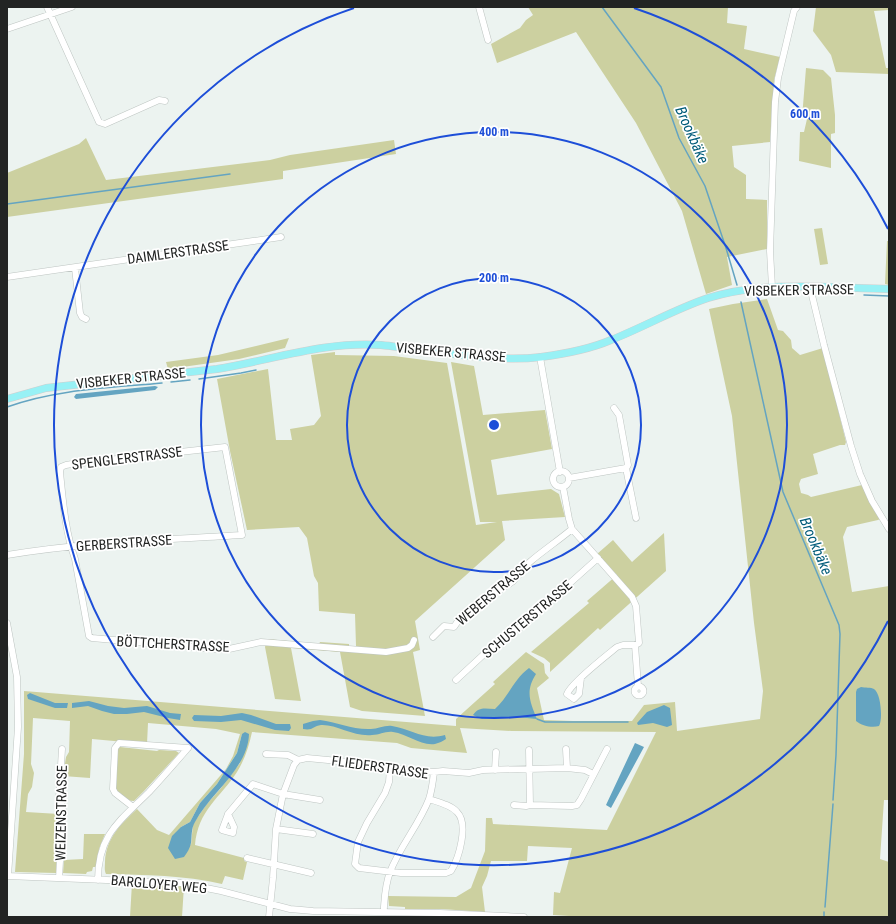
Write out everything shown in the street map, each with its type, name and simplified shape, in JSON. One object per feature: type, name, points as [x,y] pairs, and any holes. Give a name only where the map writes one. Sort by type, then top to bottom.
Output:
[{"type":"main road","name":"VISBEKER STRASSE","points":[[7,399],[46,388],[231,367],[309,350],[343,345],[381,345],[498,358],[540,357],[571,352],[610,341],[689,305],[708,298],[733,292],[772,287],[889,289]]},
{"type":"street","points":[[47,7],[99,122],[105,124],[159,100],[165,101]]},
{"type":"street","points":[[7,29],[72,7]]},
{"type":"street","points":[[479,7],[488,40]]},
{"type":"street","points":[[772,287],[770,251],[775,102],[780,72],[794,11],[797,7]]},
{"type":"street","name":"DAIMLERSTRASSE","points":[[7,277],[281,238]]},
{"type":"street","points":[[74,268],[80,313],[82,317],[86,319]]},
{"type":"street","points":[[810,287],[824,346],[860,474],[872,501],[889,529]]},
{"type":"street","points":[[540,357],[560,472]]},
{"type":"street","points":[[614,408],[619,415],[628,465],[626,468],[636,518]]},
{"type":"street","name":"GERBERSTRASSE","points":[[7,555],[71,547],[242,535],[225,447]]},
{"type":"street","name":"SPENGLERSTRASSE","points":[[71,547],[62,490],[60,472],[61,467],[72,464],[225,447]]},
{"type":"street","points":[[569,478],[626,468]]},
{"type":"street","points":[[560,472],[566,473],[569,478],[567,485],[563,487],[556,485],[554,481],[555,474],[560,472]]},
{"type":"street","points":[[563,487],[572,528],[632,597],[636,606],[639,642],[635,645],[623,645],[616,647],[581,678]]},
{"type":"street","name":"WEBERSTRASSE","points":[[433,637],[444,626],[454,627],[459,619],[484,598],[513,581],[524,571],[529,563],[558,542],[572,528]]},
{"type":"street","name":"BÖTTCHERSTRASSE","points":[[71,547],[75,559],[89,636],[92,638],[229,649],[261,642],[386,652],[408,648],[412,645],[414,640]]},
{"type":"street","name":"SCHUSTERSTRASSE","points":[[456,680],[507,633],[521,628],[598,558]]},
{"type":"street","points":[[7,623],[17,678],[18,727],[8,876]]},
{"type":"street","points":[[635,645],[638,686]]},
{"type":"street","points":[[98,880],[98,869],[106,839],[118,821],[133,807],[161,779],[188,748],[119,743],[115,748],[113,789],[115,793],[133,807]]},
{"type":"street","name":"WEIZENSTRASSE","points":[[59,878],[63,810],[59,798],[62,749]]},
{"type":"street","points":[[566,749],[567,768]]},
{"type":"street","points":[[514,805],[577,805],[582,799],[593,774],[607,749]]},
{"type":"street","points":[[529,750],[530,805]]},
{"type":"street","points":[[495,770],[496,752]]},
{"type":"street","name":"FLIEDERSTRASSE","points":[[266,754],[288,755],[298,760],[307,758],[349,762],[365,766],[434,772],[433,787],[429,799],[391,871],[386,884],[383,898],[383,915]]},
{"type":"street","points":[[269,917],[276,829],[283,794],[294,765],[298,760]]},
{"type":"street","points":[[390,768],[385,793],[367,823],[358,842],[356,864],[359,868],[401,873],[450,872],[460,846],[463,826],[462,820],[459,814],[452,808],[429,799]]},
{"type":"street","points":[[434,772],[443,771],[469,773],[484,770],[567,768],[585,770],[593,774]]},
{"type":"street","points":[[228,814],[253,784],[283,794],[320,800]]},
{"type":"street","points":[[276,829],[313,834]]},
{"type":"street","points":[[247,858],[311,873]]},
{"type":"street","name":"BARGLOYER WEG","points":[[8,876],[162,882],[196,885],[290,909],[313,912],[383,915],[440,912],[524,917]]},
{"type":"green space","points":[[528,7],[728,7],[727,23],[747,26],[744,49],[780,57],[774,80],[770,142],[732,146],[734,167],[746,175],[746,199],[767,200],[767,249],[727,257],[732,285],[706,294],[682,211],[636,123],[576,32],[497,63],[491,44],[520,28],[526,20],[533,15]]},
{"type":"green space","points":[[816,7],[889,7],[889,10],[874,11],[886,68],[889,68],[889,74],[836,72],[831,55],[813,31]]},
{"type":"green space","points":[[806,68],[823,70],[831,78],[835,115],[835,133],[831,134],[831,168],[799,161],[800,132],[804,132],[807,119],[802,118]]},
{"type":"green space","points":[[86,138],[106,180],[270,160],[290,155],[394,140],[396,154],[283,171],[283,179],[7,217],[7,173],[79,144]]},
{"type":"green space","points":[[822,228],[828,264],[820,265],[814,229]]},
{"type":"green space","points":[[887,241],[889,241],[889,285],[885,284]]},
{"type":"green space","points":[[767,299],[778,330],[783,331],[791,340],[792,348],[800,355],[823,348],[846,442],[845,445],[840,445],[813,454],[818,474],[801,479],[799,484],[801,493],[811,497],[862,485],[880,519],[847,527],[843,537],[852,592],[889,586],[889,800],[884,800],[880,859],[889,862],[889,917],[585,917],[553,915],[554,892],[560,893],[572,848],[528,846],[527,861],[491,861],[482,887],[485,912],[441,909],[405,909],[405,907],[389,906],[388,896],[456,897],[471,888],[485,851],[486,818],[492,818],[493,824],[607,830],[656,732],[512,731],[460,728],[467,753],[411,748],[397,743],[252,732],[250,742],[240,767],[205,813],[200,822],[197,833],[195,845],[244,858],[244,861],[247,862],[243,880],[225,876],[222,884],[179,877],[106,874],[106,853],[115,832],[137,809],[157,830],[169,835],[226,769],[233,756],[240,734],[216,729],[148,723],[147,744],[92,739],[90,778],[63,776],[66,757],[69,752],[70,721],[33,718],[31,764],[34,773],[32,787],[28,794],[26,812],[59,814],[56,873],[15,872],[24,754],[24,691],[456,726],[456,719],[495,684],[493,682],[526,652],[544,664],[545,673],[549,678],[537,688],[544,720],[632,721],[644,705],[675,702],[677,731],[760,719],[763,691],[754,623],[732,416],[709,309]],"holes":[[[242,734],[240,763],[206,805],[193,824],[191,845],[181,827],[190,822],[200,803],[217,784],[237,753]]]},
{"type":"green space","points":[[289,338],[285,348],[239,359],[168,369],[166,362],[218,355]]},
{"type":"green space","points":[[335,352],[335,355],[394,356],[447,363],[476,525],[497,522],[480,522],[451,362],[474,366],[483,415],[545,410],[552,449],[491,460],[497,495],[551,489],[559,494],[565,517],[502,521],[505,540],[415,621],[420,650],[413,652],[425,716],[362,711],[350,707],[340,652],[291,648],[301,701],[275,699],[265,647],[267,639],[319,644],[320,642],[349,644],[349,646],[356,646],[355,614],[319,611],[318,583],[314,576],[307,538],[299,527],[247,530],[230,451],[217,379],[268,369],[276,440],[292,440],[290,429],[314,425],[321,416],[311,355]]},
{"type":"green space","points":[[664,533],[666,571],[600,630],[598,628],[550,672],[550,663],[544,658],[531,652],[589,603],[587,601],[617,575],[597,554],[613,540],[632,562]]},
{"type":"green space","points":[[120,747],[157,751],[176,751],[179,753],[134,801],[123,797],[115,788],[116,752]]},
{"type":"green space","points":[[84,834],[105,834],[99,849],[97,867],[93,867],[92,871],[87,872],[86,874],[63,873],[64,860],[83,859]]},
{"type":"green space","points":[[132,883],[184,886],[182,917],[130,917]]},
{"type":"water","points":[[155,386],[158,387],[155,390],[76,399],[74,397],[76,394]]},
{"type":"water","points":[[529,668],[536,674],[531,686],[530,696],[532,707],[537,719],[517,717],[482,719],[473,715],[480,709],[495,709],[519,677]]},
{"type":"water","points":[[861,687],[871,688],[876,691],[880,701],[881,718],[879,726],[867,726],[856,721],[856,692],[857,689]]},
{"type":"water","points":[[30,693],[55,703],[68,703],[67,708],[55,708],[28,699],[27,695]]},
{"type":"water","points":[[89,701],[124,708],[147,706],[170,713],[181,714],[180,720],[144,712],[114,714],[88,706],[72,708],[72,703]]},
{"type":"water","points":[[664,705],[670,708],[672,725],[667,727],[653,723],[638,725],[637,723],[647,712]]},
{"type":"water","points":[[242,713],[276,724],[290,724],[291,728],[289,731],[275,730],[241,720],[221,722],[194,721],[192,718],[194,715],[221,716]]},
{"type":"water","points":[[320,720],[364,729],[374,729],[387,726],[399,727],[424,736],[431,737],[445,735],[446,739],[436,744],[430,744],[419,742],[393,732],[365,735],[327,725],[321,725],[311,729],[303,729],[303,724]]},
{"type":"water","points":[[245,732],[249,734],[247,747],[242,758],[235,770],[195,822],[192,830],[191,845],[186,854],[184,857],[175,859],[168,848],[172,836],[181,827],[190,822],[200,803],[217,784],[237,753],[242,734]]},
{"type":"water","points":[[635,743],[644,747],[611,808],[606,805]]},
{"type":"waterway","name":"Brookbäke","points":[[602,7],[661,87],[679,138],[705,186],[737,285]]},
{"type":"waterway","points":[[7,204],[230,174]]},
{"type":"waterway","points":[[864,295],[889,296]]},
{"type":"waterway","name":"Brookbäke","points":[[741,302],[783,492],[839,625],[840,634],[836,755],[833,800]]},
{"type":"waterway","points":[[199,379],[256,370]]},
{"type":"waterway","points":[[171,382],[190,380]]},
{"type":"waterway","points":[[7,407],[45,396],[83,390],[162,383]]},
{"type":"waterway","points":[[537,719],[545,722],[628,722]]},
{"type":"waterway","name":"Brookbäke","points":[[825,907],[833,804]]},
{"type":"waterway","name":"Brookbäke","points":[[824,912],[824,917]]}]
